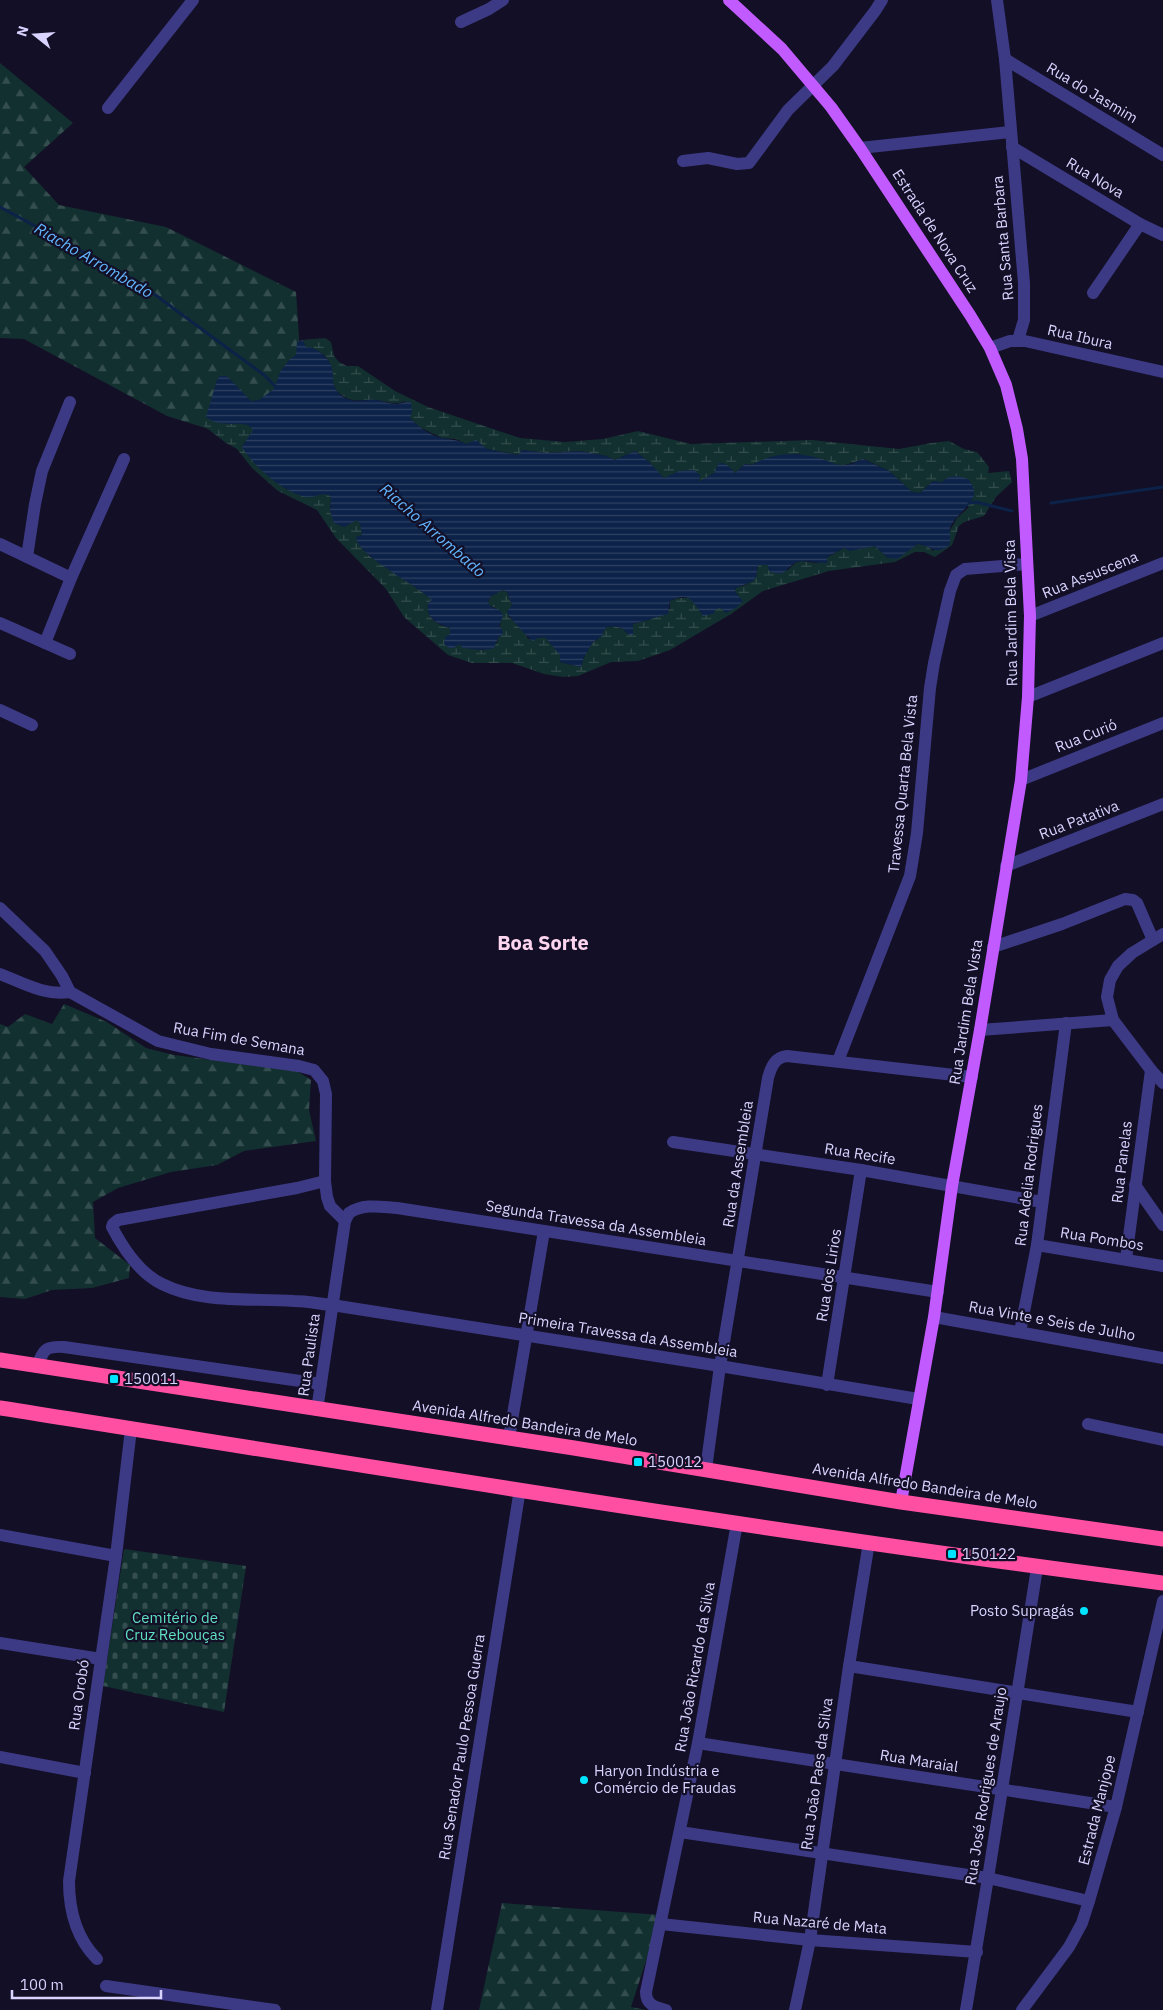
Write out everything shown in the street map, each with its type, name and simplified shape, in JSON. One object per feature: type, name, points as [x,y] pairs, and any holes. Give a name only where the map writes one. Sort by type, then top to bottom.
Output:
[{"type":"highway","name":"Avenida Alfredo Bandeira de Melo","points":[[0,1360],[509,1438],[901,1502],[1163,1539]]},
{"type":"highway","points":[[0,1408],[737,1523],[1037,1568],[1163,1583]]},
{"type":"main road","name":"Estrada de Nova Cruz","points":[[729,0],[782,50],[813,86],[860,148],[990,348],[1006,385],[1017,429],[1022,459],[1026,523]]},
{"type":"main road","name":"Rua Jardim Bela Vista","points":[[901,1502],[934,1317],[952,1186],[1021,780],[1028,697],[1030,616],[1026,523]]},
{"type":"street","points":[[108,108],[193,0]]},
{"type":"street","points":[[460,22],[489,10],[503,0]]},
{"type":"street","points":[[683,161],[708,158],[737,164],[749,163],[788,110],[845,52],[882,0]]},
{"type":"street","name":"Rua Santa Barbara","points":[[997,0],[1005,59],[1025,303],[1024,320],[1018,340]]},
{"type":"street","name":"Rua do Jasmim","points":[[1005,59],[1163,155]]},
{"type":"street","points":[[860,148],[1010,132]]},
{"type":"street","name":"Rua Nova","points":[[1012,147],[1140,224],[1163,235]]},
{"type":"street","points":[[1093,293],[1140,224]]},
{"type":"street","name":"Rua Ibura","points":[[990,348],[1018,340],[1163,372]]},
{"type":"street","points":[[27,557],[42,471],[70,402]]},
{"type":"street","points":[[45,643],[71,578],[124,459]]},
{"type":"street","points":[[0,544],[71,578]]},
{"type":"street","name":"Rua Assuscena","points":[[1030,616],[1163,563]]},
{"type":"street","name":"Travessa Quarta Bela Vista","points":[[838,1061],[910,876],[930,688],[940,630],[956,575],[968,568],[1027,564]]},
{"type":"street","points":[[0,623],[70,654]]},
{"type":"street","points":[[1028,697],[1163,643]]},
{"type":"street","points":[[0,710],[32,725]]},
{"type":"street","name":"Rua Curió","points":[[1021,780],[1163,723]]},
{"type":"street","name":"Rua Patativa","points":[[1006,866],[1163,804]]},
{"type":"street","points":[[993,946],[1062,924],[1125,899],[1133,900],[1137,903],[1158,937],[1123,961],[1112,975],[1107,997],[1112,1020],[1163,1083]]},
{"type":"street","points":[[0,908],[45,951],[70,992],[47,993],[0,974]]},
{"type":"street","name":"Rua Fim de Semana","points":[[70,992],[158,1041],[211,1054],[299,1066],[314,1070],[323,1081],[328,1113],[326,1197],[330,1206],[345,1221]]},
{"type":"street","points":[[980,1030],[1112,1020]]},
{"type":"street","name":"Rua Adelia Rodrigues","points":[[1020,1332],[1037,1245],[1066,1023]]},
{"type":"street","name":"Rua da Assembleia","points":[[706,1470],[720,1366],[768,1078],[776,1061],[787,1056],[972,1077]]},
{"type":"street","name":"Rua Panelas","points":[[1126,1259],[1151,1070]]},
{"type":"street","name":"Rua Recife","points":[[673,1142],[756,1156],[861,1170],[1042,1202]]},
{"type":"street","name":"Rua dos Lirios","points":[[827,1385],[861,1170]]},
{"type":"street","name":"Primeira Travessa da Assembleia","points":[[325,1180],[297,1188],[118,1220],[112,1227],[122,1246],[142,1270],[160,1284],[184,1293],[220,1299],[296,1301],[332,1306],[720,1366],[918,1400]]},
{"type":"street","points":[[1135,1186],[1163,1225]]},
{"type":"street","name":"Segunda Travessa da Assembleia","points":[[345,1221],[346,1216],[354,1210],[373,1206],[938,1292]]},
{"type":"street","name":"Rua Paulista","points":[[317,1410],[345,1221]]},
{"type":"street","points":[[509,1438],[544,1231]]},
{"type":"street","name":"Rua Pombos","points":[[1037,1245],[1163,1266]]},
{"type":"street","name":"Rua Vinte e Seis de Julho","points":[[934,1317],[1163,1358]]},
{"type":"street","points":[[37,1366],[42,1353],[51,1346],[321,1384]]},
{"type":"street","points":[[1088,1424],[1163,1440]]},
{"type":"street","name":"Rua Orobó","points":[[97,1959],[79,1935],[73,1920],[69,1895],[69,1874],[116,1556],[132,1428]]},
{"type":"street","name":"Rua Senador Paulo Pessoa Guerra","points":[[437,2010],[520,1489]]},
{"type":"street","name":"Rua João Ricardo da Silva","points":[[666,2010],[649,2004],[646,1995],[698,1743],[737,1523]]},
{"type":"street","points":[[0,1536],[116,1556]]},
{"type":"street","name":"Rua João Paes da Silva","points":[[795,2010],[810,1940],[849,1666],[869,1542]]},
{"type":"street","name":"Rua José Rodrigues de Araujo","points":[[966,2010],[1037,1568]]},
{"type":"street","name":"Estrada Manjope","points":[[1022,2010],[1068,1946],[1082,1923],[1116,1807],[1163,1601]]},
{"type":"street","points":[[0,1643],[101,1659]]},
{"type":"street","points":[[849,1666],[1138,1712]]},
{"type":"street","name":"Rua Maraial","points":[[698,1743],[1116,1807]]},
{"type":"street","points":[[0,1757],[85,1773]]},
{"type":"street","points":[[680,1832],[988,1878],[1089,1902]]},
{"type":"street","name":"Rua Nazaré de Mata","points":[[661,1924],[810,1940],[976,1952]]},
{"type":"street","points":[[106,1986],[274,2010]]},
{"type":"green space","points":[[0,63],[73,123],[24,167],[59,205],[166,227],[296,292],[300,351],[253,443],[167,416],[24,339],[0,338]]},
{"type":"green space","points":[[325,338],[331,342],[334,356],[339,362],[347,366],[358,366],[395,391],[428,407],[520,438],[565,442],[603,439],[638,431],[691,444],[812,440],[899,449],[949,441],[964,449],[977,452],[989,467],[988,473],[1009,471],[1012,482],[996,497],[984,516],[964,522],[959,526],[952,545],[935,557],[924,552],[915,552],[895,562],[829,571],[763,591],[731,614],[670,650],[638,661],[611,662],[578,676],[563,677],[544,674],[512,663],[472,663],[448,655],[404,617],[386,589],[336,538],[317,510],[278,491],[252,468],[237,449],[200,423],[206,417],[219,423],[244,425],[253,430],[242,447],[260,468],[286,489],[315,496],[321,493],[329,495],[331,498],[330,511],[335,523],[344,527],[357,519],[363,535],[359,536],[368,555],[433,600],[428,603],[431,617],[437,623],[450,628],[451,634],[458,642],[483,650],[497,643],[501,620],[496,608],[490,606],[488,602],[491,596],[503,590],[507,592],[512,605],[509,617],[523,629],[528,639],[545,637],[561,655],[560,662],[581,667],[584,657],[593,642],[597,640],[605,628],[618,627],[629,635],[633,624],[648,620],[670,609],[670,601],[681,598],[693,599],[697,607],[721,608],[726,613],[739,596],[735,592],[736,588],[745,585],[756,577],[758,565],[764,564],[788,570],[795,563],[801,561],[817,563],[844,548],[875,546],[888,558],[918,544],[927,546],[933,551],[949,532],[957,518],[969,507],[942,483],[933,481],[920,493],[912,492],[889,471],[864,459],[842,466],[798,454],[773,457],[752,465],[745,464],[735,473],[714,473],[699,482],[679,471],[664,479],[649,462],[635,451],[615,460],[606,456],[580,451],[547,453],[522,450],[519,455],[487,449],[476,441],[466,444],[456,439],[442,438],[419,427],[410,418],[405,401],[394,403],[356,400],[348,399],[340,394],[335,387],[328,359],[318,351],[306,348],[303,340]]},
{"type":"green space","points":[[64,1004],[107,1022],[146,1048],[174,1055],[297,1071],[311,1080],[309,1110],[316,1141],[244,1151],[217,1165],[171,1172],[118,1188],[93,1202],[95,1238],[130,1265],[129,1278],[92,1288],[52,1290],[25,1299],[0,1297],[0,1024],[8,1027],[25,1014],[52,1024]]},
{"type":"green space","name":"Cemitério de Cruz Rebouças","points":[[124,1549],[246,1566],[224,1712],[103,1686]]},
{"type":"green space","points":[[502,1903],[661,1915],[631,2007],[646,2010],[479,2010]]},
{"type":"water","points":[[303,340],[306,347],[318,351],[328,360],[332,368],[335,386],[338,393],[342,396],[355,401],[377,400],[391,404],[411,402],[412,412],[410,418],[424,430],[438,437],[457,440],[466,444],[476,440],[487,449],[518,455],[522,450],[547,453],[580,451],[606,456],[615,460],[635,451],[664,478],[679,471],[694,470],[700,475],[699,482],[714,473],[719,463],[726,464],[735,473],[745,464],[752,465],[786,454],[804,455],[842,465],[863,459],[889,471],[912,492],[920,493],[933,481],[942,482],[954,476],[968,479],[973,486],[973,499],[951,526],[949,546],[944,549],[937,550],[918,544],[897,559],[888,558],[875,546],[850,551],[844,548],[827,557],[827,563],[797,562],[780,573],[769,571],[768,565],[758,565],[756,577],[753,581],[736,588],[735,592],[743,601],[737,607],[726,613],[721,608],[716,609],[713,614],[703,616],[690,599],[686,597],[676,598],[670,601],[668,614],[633,624],[633,635],[629,635],[618,627],[605,628],[602,636],[593,642],[584,657],[581,667],[560,662],[560,655],[545,637],[533,641],[527,636],[507,612],[512,605],[507,592],[503,590],[491,596],[488,602],[490,606],[501,611],[503,616],[499,626],[503,634],[498,638],[494,648],[483,650],[470,649],[463,648],[459,644],[454,648],[449,648],[444,644],[445,637],[450,634],[450,628],[437,623],[431,617],[428,603],[432,600],[366,552],[356,537],[362,535],[360,524],[357,520],[344,527],[334,523],[330,511],[331,498],[329,495],[323,494],[307,497],[298,495],[270,478],[253,462],[242,447],[253,430],[249,426],[245,424],[219,423],[206,417],[217,380],[220,376],[227,376],[251,401],[259,400],[274,389],[280,372],[289,360],[296,355],[297,342]]},
{"type":"waterway","name":"Riacho Arrombado","points":[[0,207],[135,280],[264,375],[276,387]]},
{"type":"waterway","name":"Riacho Arrombado","points":[[1051,503],[1163,487]]},
{"type":"waterway","name":"Riacho Arrombado","points":[[969,503],[976,502],[1012,511]]},
{"type":"place","name":"150011","points":[[114,1379]]},
{"type":"place","name":"150012","points":[[638,1462]]},
{"type":"place","name":"150122","points":[[952,1554]]},
{"type":"place","name":"Posto Supragás","points":[[1084,1611]]},
{"type":"place","name":"Haryon Indústria e Comércio de Fraudas","points":[[584,1780]]},
{"type":"district","name":"Boa Sorte","points":[[543,943]]}]
